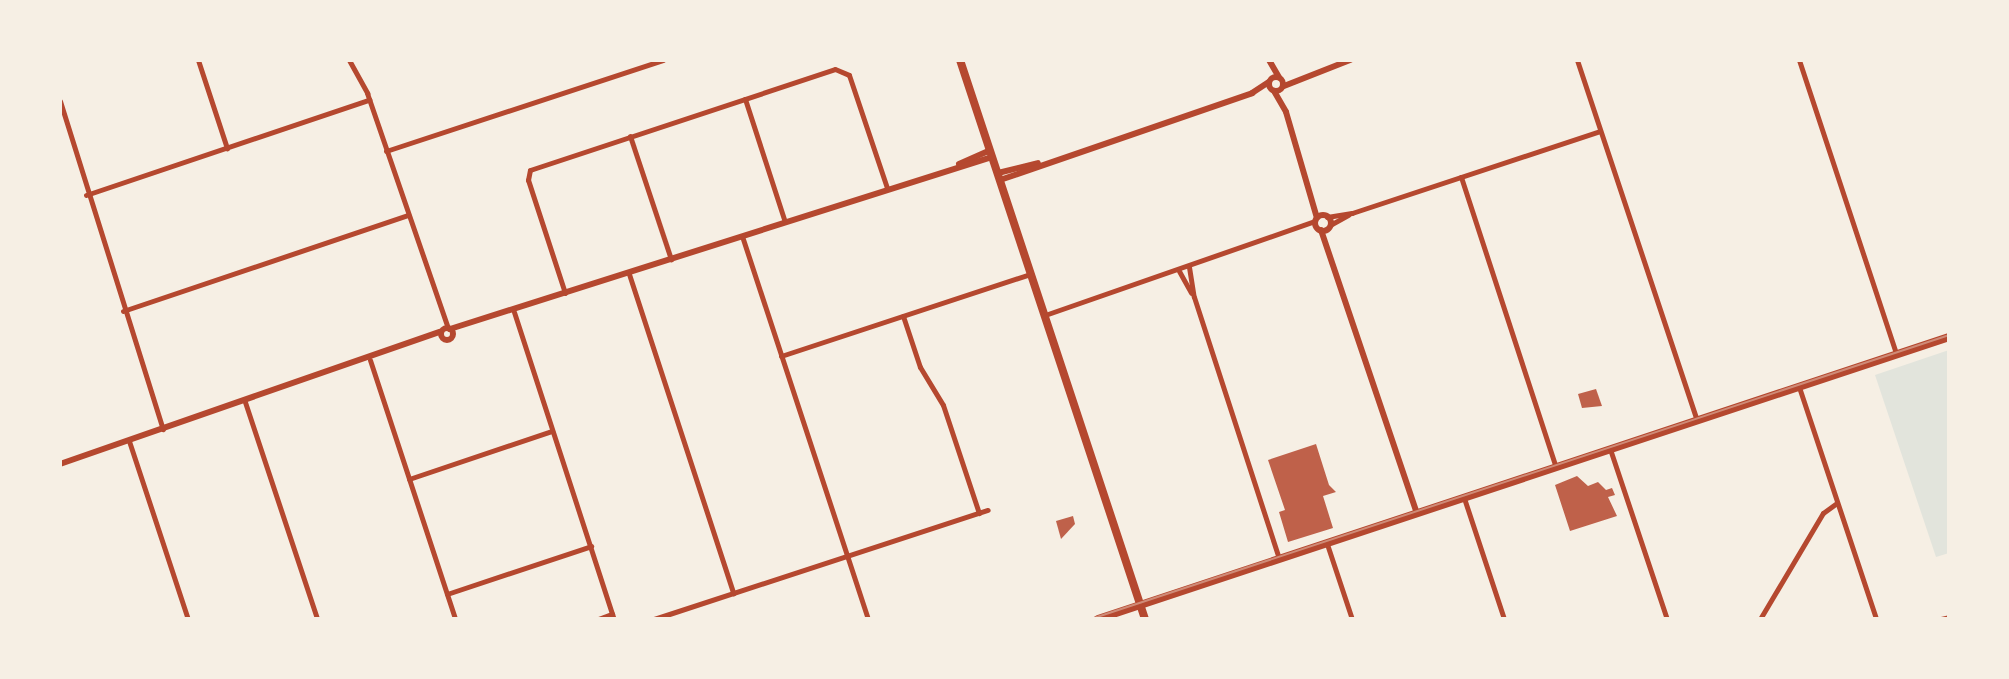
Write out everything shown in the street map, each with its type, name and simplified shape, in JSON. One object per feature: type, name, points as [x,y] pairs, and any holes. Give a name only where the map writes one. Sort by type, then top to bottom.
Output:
[{"type":"main road","points":[[960,60],[1145,619]]},
{"type":"main road","points":[[1098,619],[1949,337]]},
{"type":"street","points":[[198,60],[227,148]]},
{"type":"street","points":[[349,60],[369,100],[445,332],[452,337],[476,324]]},
{"type":"street","points":[[386,151],[663,60]]},
{"type":"street","points":[[1269,60],[1273,91],[1286,112]]},
{"type":"street","points":[[1269,60],[1282,82],[1286,112],[1321,218],[1319,230],[1331,248]]},
{"type":"street","points":[[1252,93],[1270,80],[1282,82],[1350,60]]},
{"type":"street","points":[[1577,60],[1697,420]]},
{"type":"street","points":[[1799,60],[1896,354]]},
{"type":"street","points":[[566,294],[528,172],[630,136],[844,69],[887,188]]},
{"type":"street","points":[[999,177],[1252,93],[1273,91],[1282,82]]},
{"type":"street","points":[[745,99],[785,222]]},
{"type":"street","points":[[86,195],[369,100]]},
{"type":"street","points":[[60,101],[86,195],[163,430]]},
{"type":"street","points":[[1044,315],[1298,231],[1321,218],[1352,213],[1600,131]]},
{"type":"street","points":[[630,136],[671,259]]},
{"type":"street","points":[[60,464],[445,332],[514,312],[991,153]]},
{"type":"street","points":[[1461,177],[1556,467]]},
{"type":"street","points":[[1298,231],[1319,230],[1352,213]]},
{"type":"street","points":[[123,311],[408,215]]},
{"type":"street","points":[[1321,218],[1329,226],[1331,248],[1417,513]]},
{"type":"street","points":[[742,236],[868,619]]},
{"type":"street","points":[[1189,267],[1194,297],[1279,559]]},
{"type":"street","points":[[1179,271],[1194,297]]},
{"type":"street","points":[[629,274],[733,593]]},
{"type":"street","points":[[781,356],[1031,274]]},
{"type":"street","points":[[514,312],[613,616],[598,619]]},
{"type":"street","points":[[903,316],[920,367],[940,396],[979,513]]},
{"type":"street","points":[[370,360],[455,619]]},
{"type":"street","points":[[1799,387],[1876,619]]},
{"type":"street","points":[[245,402],[317,619]]},
{"type":"street","points":[[409,479],[552,431]]},
{"type":"street","points":[[129,441],[188,619]]},
{"type":"street","points":[[1610,449],[1667,619]]},
{"type":"street","points":[[1464,498],[1504,619]]},
{"type":"street","points":[[1760,619],[1823,513],[1837,503]]},
{"type":"street","points":[[654,619],[671,616],[988,510]]},
{"type":"street","points":[[1326,543],[1352,619]]},
{"type":"street","points":[[447,594],[591,546]]},
{"type":"street","points":[[1941,619],[1949,617]]},
{"type":"shaded area","points":[[1949,350],[1949,553],[1936,557],[1875,375]]},
{"type":"building","points":[[1596,389],[1602,406],[1582,408],[1578,394]]},
{"type":"building","points":[[1316,444],[1329,485],[1336,492],[1323,496],[1333,528],[1288,542],[1279,512],[1285,510],[1268,460]]},
{"type":"building","points":[[1577,476],[1588,486],[1598,482],[1606,490],[1612,488],[1615,495],[1608,497],[1617,516],[1570,531],[1555,485]]},
{"type":"building","points":[[1073,516],[1075,524],[1061,539],[1056,521]]},
{"type":"tram line","points":[[1091,619],[1949,335]]}]
